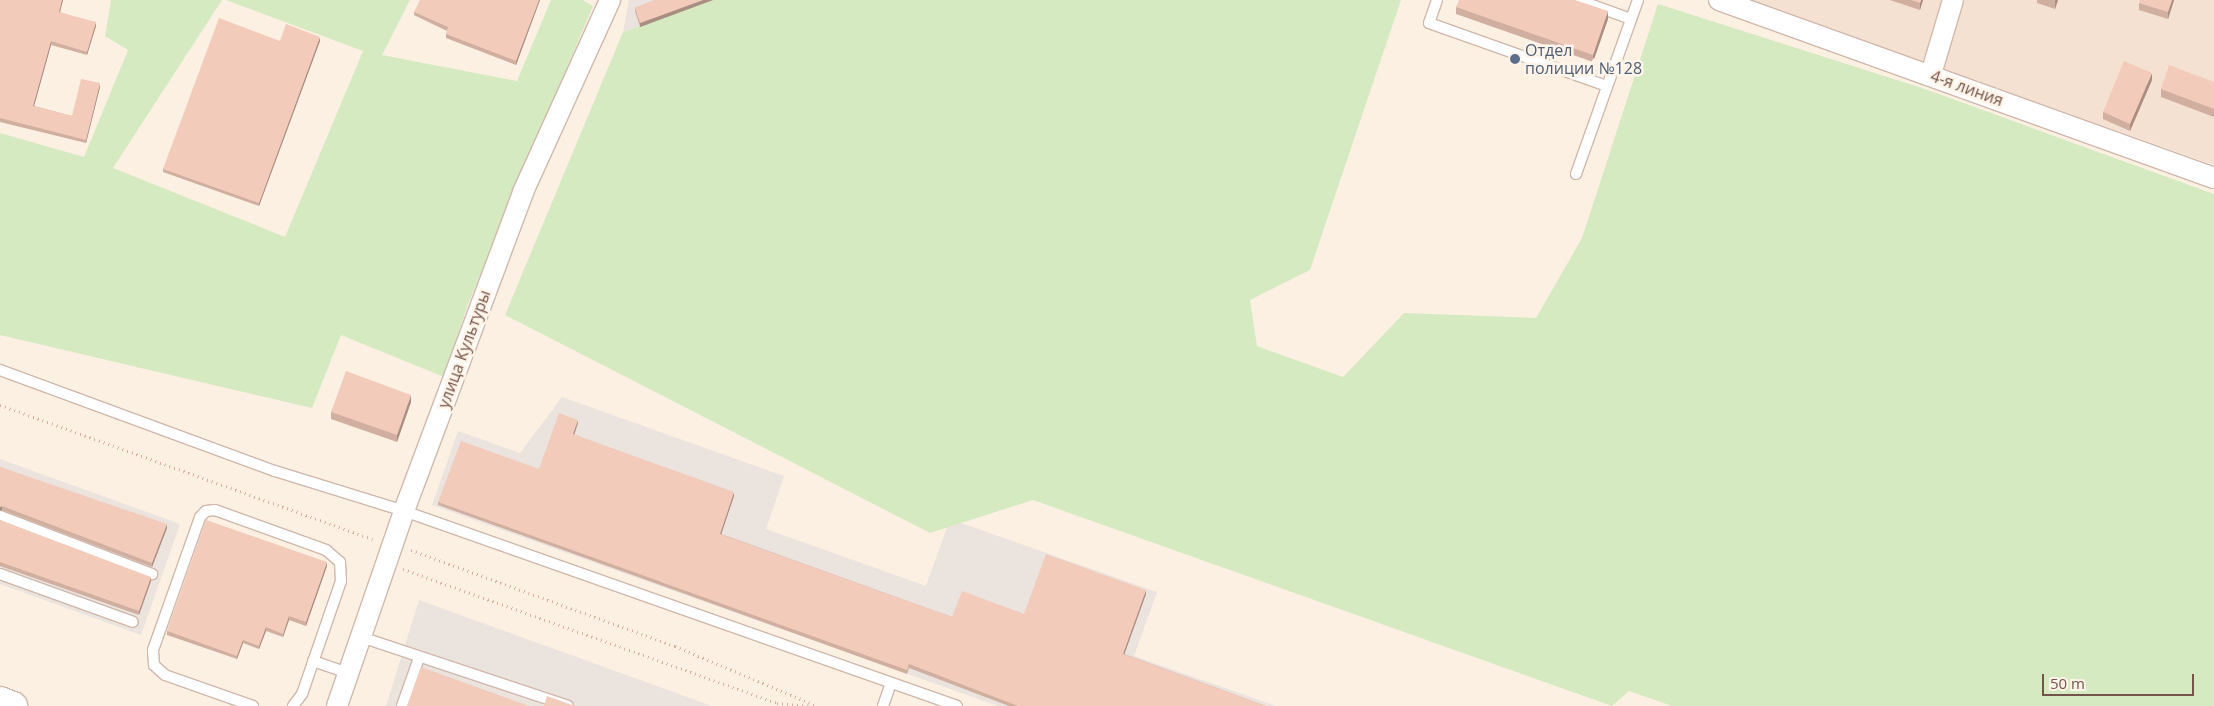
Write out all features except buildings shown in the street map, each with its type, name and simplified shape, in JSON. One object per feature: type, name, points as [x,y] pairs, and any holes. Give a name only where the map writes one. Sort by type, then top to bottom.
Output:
[{"type":"main road","points":[[0,701],[13,706]]},
{"type":"street","name":"улица Культуры","points":[[337,706],[361,638],[386,549],[404,511],[522,192],[610,0]]},
{"type":"street","name":"4-я линия","points":[[1719,0],[1931,74],[2214,178]]},
{"type":"street","points":[[1931,74],[1953,0]]},
{"type":"lane","points":[[1437,0],[1429,23],[1607,86]]},
{"type":"lane","points":[[1578,0],[1631,19]]},
{"type":"lane","points":[[1576,174],[1638,0]]},
{"type":"lane","points":[[0,370],[275,471],[404,511],[957,706]]},
{"type":"lane","points":[[253,706],[165,675],[154,665],[153,650],[200,517],[206,511],[215,510],[326,550],[340,562],[341,581],[302,694],[293,706]]},
{"type":"lane","points":[[0,516],[152,574]]},
{"type":"lane","points":[[0,574],[133,622]]},
{"type":"lane","points":[[361,638],[568,706]]},
{"type":"lane","points":[[402,706],[419,658]]},
{"type":"lane","points":[[313,661],[348,673]]},
{"type":"lane","points":[[883,706],[891,683]]},
{"type":"path","points":[[0,405],[386,549],[777,703],[810,706]]},
{"type":"path","points":[[386,549],[675,646],[817,706]]},
{"type":"shaded area","points":[[629,0],[713,0],[623,32]]},
{"type":"shaded area","points":[[1748,0],[2214,0],[2214,165]]},
{"type":"shaded area","points":[[562,397],[784,476],[766,529],[926,586],[950,519],[1157,592],[1134,656],[1276,706],[998,706],[432,505],[458,431],[520,453]]},
{"type":"shaded area","points":[[0,459],[180,524],[141,635],[0,584]]},
{"type":"shaded area","points":[[419,600],[712,706],[386,706]]},
{"type":"green space","points":[[111,0],[222,0],[113,168],[285,237],[363,51],[226,0],[410,0],[382,55],[517,81],[551,0],[583,0],[593,6],[468,304],[444,377],[341,335],[312,408],[0,335],[0,133],[84,157],[128,50],[105,36]]},
{"type":"green space","points":[[713,0],[1401,0],[1310,270],[1250,300],[1257,346],[1343,377],[1404,313],[1536,318],[1582,238],[1658,4],[1925,89],[2214,194],[2214,706],[1672,706],[1629,691],[1612,706],[1033,500],[930,533],[505,315],[623,32]]},
{"type":"place","name":"Отдел полиции №128","points":[[1515,59]]}]
